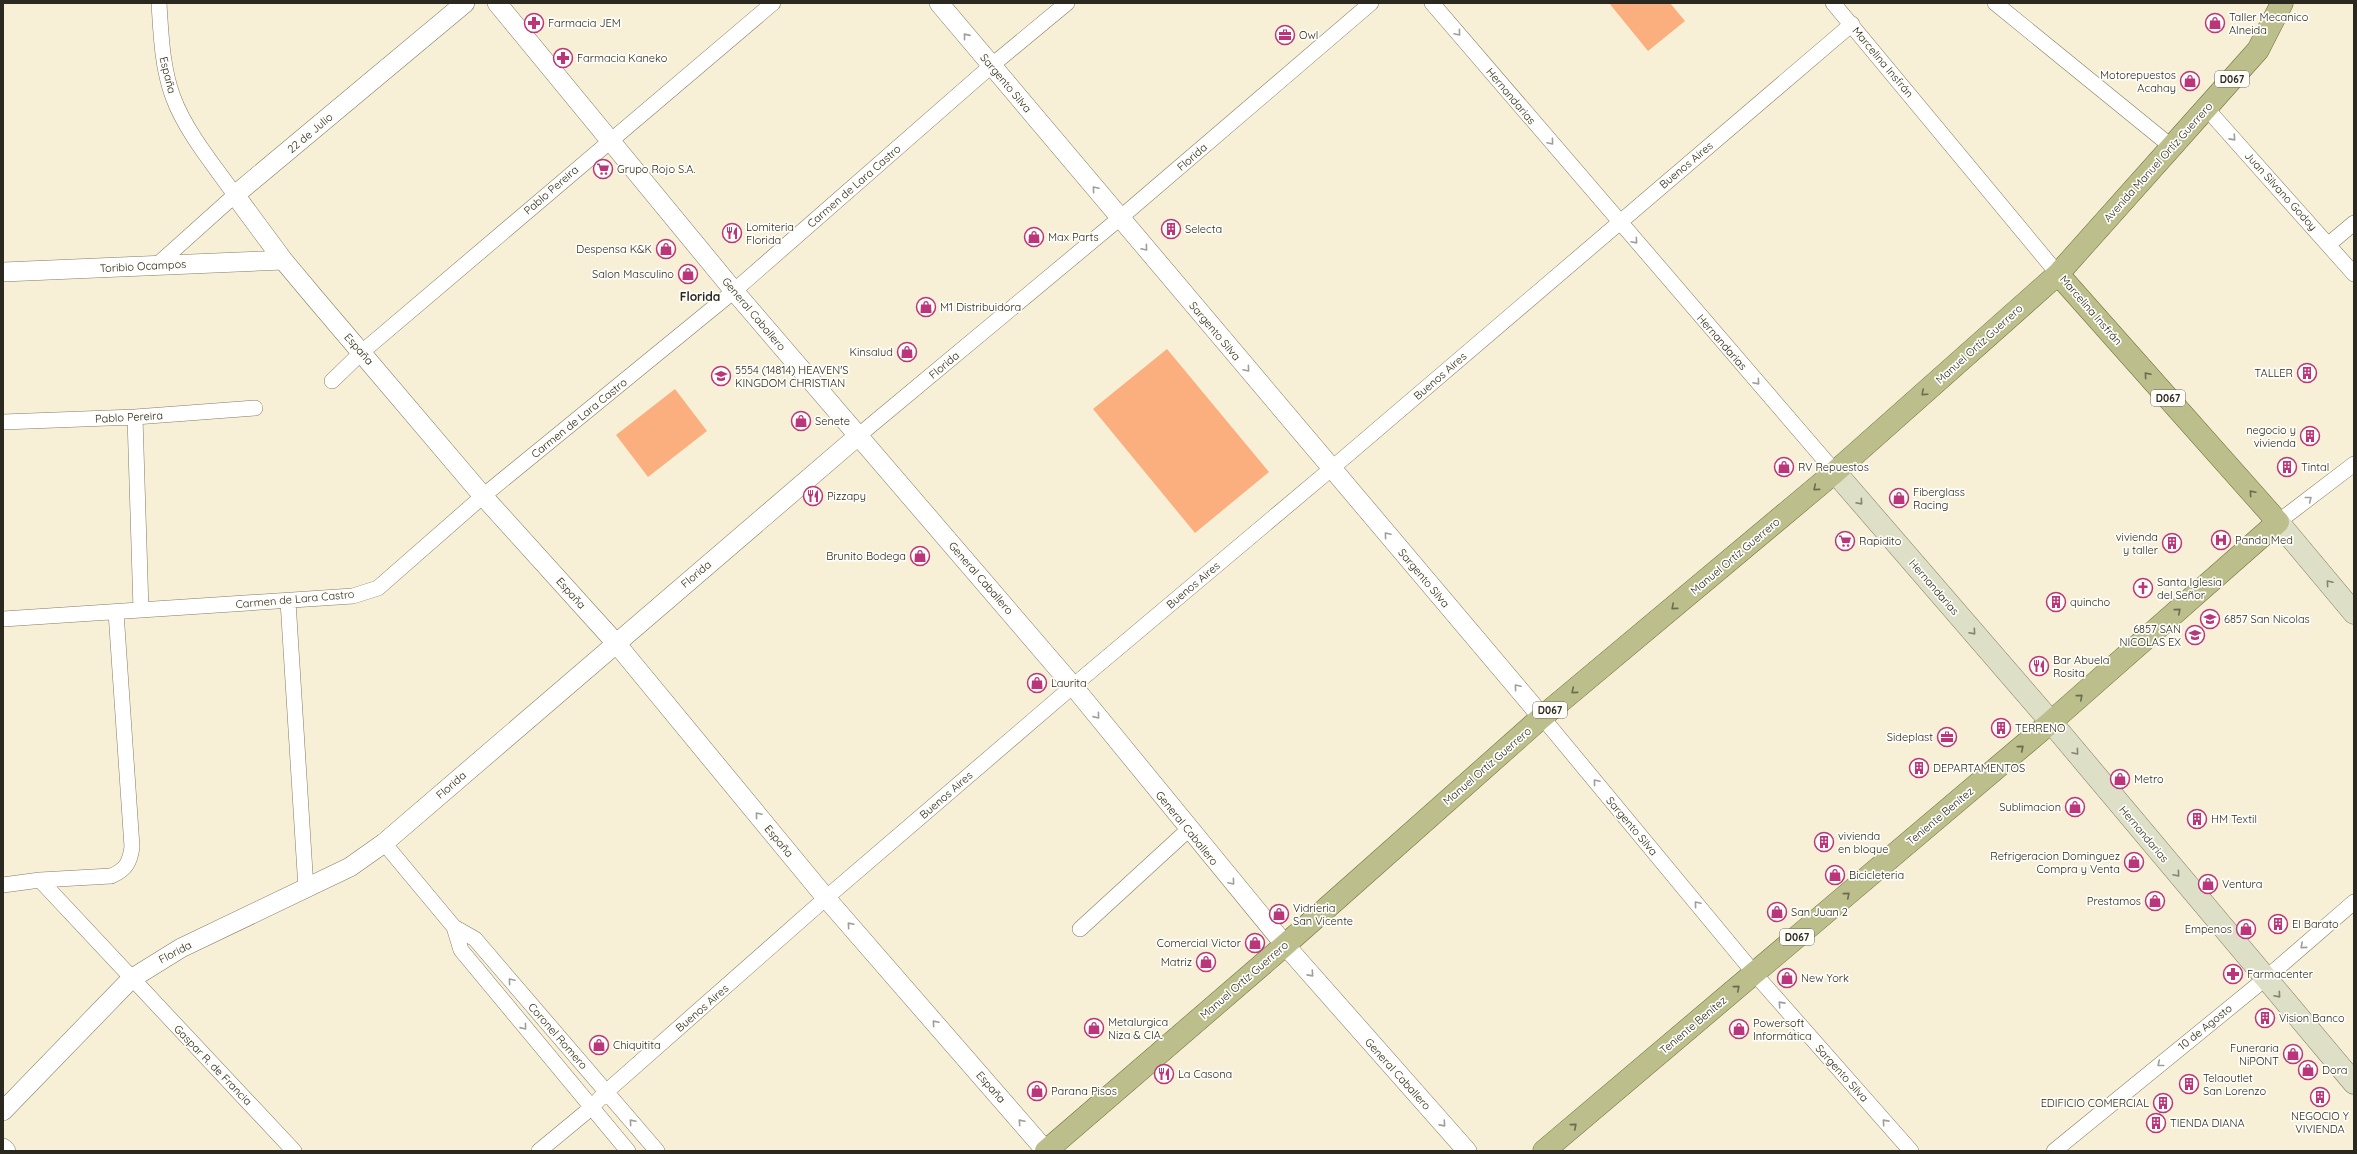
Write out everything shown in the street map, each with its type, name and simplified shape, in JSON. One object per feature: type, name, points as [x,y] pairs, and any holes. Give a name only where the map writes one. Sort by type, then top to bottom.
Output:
[{"type":"main road","name":"Avenida Manuel Ortíz Guerrero","points":[[2258,50],[2268,3]]},
{"type":"main road","name":"Avenida Manuel Ortíz Guerrero","points":[[2058,274],[2207,109],[2258,50],[2282,3]]},
{"type":"main road","name":"Manuel Ortíz Guerrero","points":[[1046,1151],[1285,945],[1542,717],[1835,472],[2058,274]]},
{"type":"main road","name":"Marcelina Insfrán","points":[[2058,274],[2278,522],[2354,613]]},
{"type":"main road","name":"Hernandarias","points":[[1835,472],[2051,722],[2265,979],[2354,1083]]},
{"type":"main road","name":"Teniente Benítez","points":[[1544,1151],[2051,722],[2278,522]]},
{"type":"street","name":"España","points":[[159,3],[161,46],[173,97],[193,135],[283,260],[483,496],[615,642],[826,898],[1046,1151]]},
{"type":"street","name":"22 de Julio","points":[[157,265],[235,195],[465,3]]},
{"type":"street","name":"General Caballero","points":[[497,3],[734,291],[1073,686],[1188,830],[1285,945],[1467,1151]]},
{"type":"street","name":"Pablo Pereira","points":[[332,381],[362,352],[773,3]]},
{"type":"street","name":"Sargento Silva","points":[[940,3],[991,66],[1331,470],[1542,717],[1754,973],[1911,1151]]},
{"type":"street","name":"Carmen de Lara Castro","points":[[3,619],[353,596],[378,588],[483,496],[734,291],[991,66],[1067,3]]},
{"type":"street","name":"Florida","points":[[3,1111],[131,979],[182,948],[350,867],[384,843],[615,642],[858,436],[1120,218],[1371,3]]},
{"type":"street","name":"Hernandarias","points":[[1432,3],[1835,472]]},
{"type":"street","name":"Marcelina Insfrán","points":[[1833,3],[1852,24],[2058,274]]},
{"type":"street","points":[[1995,3],[2172,148]]},
{"type":"street","name":"Buenos Aires","points":[[539,1151],[591,1108],[606,1092],[826,898],[1073,686],[1331,470],[1852,24]]},
{"type":"street","name":"Juan Silvano Godoy","points":[[2207,109],[2329,244],[2354,274]]},
{"type":"street","points":[[2329,244],[2354,223]]},
{"type":"street","name":"Toribio Ocampos","points":[[3,272],[283,260]]},
{"type":"street","name":"Pablo Pereira","points":[[3,422],[134,417],[255,408]]},
{"type":"street","points":[[134,417],[142,610]]},
{"type":"street","name":"Teniente Benítez","points":[[2278,522],[2354,464]]},
{"type":"street","points":[[288,601],[306,888]]},
{"type":"street","points":[[3,885],[40,880],[112,876],[122,872],[130,861],[132,847],[116,612]]},
{"type":"street","points":[[1080,929],[1188,830]]},
{"type":"street","name":"Coronel Romero","points":[[384,843],[454,927],[475,939],[657,1151]]},
{"type":"street","name":"Gaspar R. de Francia","points":[[40,880],[131,979],[294,1151]]},
{"type":"street","name":"10 de Agosto","points":[[2054,1151],[2265,979],[2354,902]]},
{"type":"street","name":"Coronel Romero","points":[[454,927],[462,950],[628,1151]]},
{"type":"street","points":[[510,1009],[524,997]]},
{"type":"street","points":[[3,1148],[6,1151]]},
{"type":"shaded area","points":[[1609,3],[1670,3],[1685,21],[1648,51]]},
{"type":"shaded area","points":[[1167,349],[1269,472],[1195,533],[1093,409]]},
{"type":"shaded area","points":[[675,389],[707,431],[648,477],[616,435]]},
{"type":"place","name":"Farmacia JEM","points":[[534,23]]},
{"type":"place","name":"Taller Mecanico Alneida","points":[[2215,23]]},
{"type":"place","name":"Owl","points":[[1285,35]]},
{"type":"place","name":"Farmacia Kaneko","points":[[563,58]]},
{"type":"place","name":"Motorepuestos Acahay","points":[[2190,81]]},
{"type":"place","name":"Grupo Rojo S.A.","points":[[603,169]]},
{"type":"place","name":"Selecta","points":[[1171,229]]},
{"type":"place","name":"Lomiteria Florida","points":[[732,233]]},
{"type":"place","name":"Max Parts","points":[[1034,237]]},
{"type":"place","name":"Despensa K&K","points":[[666,249]]},
{"type":"place","name":"Salon Masculino","points":[[688,274]]},
{"type":"place","name":"M1 Distribuidora","points":[[926,307]]},
{"type":"place","name":"Kinsalud","points":[[907,352]]},
{"type":"place","name":"TALLER","points":[[2307,373]]},
{"type":"place","name":"5554 (14814) HEAVEN'S KINGDOM CHRISTIAN","points":[[721,376]]},
{"type":"place","name":"Senete","points":[[801,421]]},
{"type":"place","name":"negocio y vivienda","points":[[2310,436]]},
{"type":"place","name":"RV Repuestos","points":[[1784,467]]},
{"type":"place","name":"Tintal","points":[[2287,467]]},
{"type":"place","name":"Pizzapy","points":[[813,496]]},
{"type":"place","name":"Fiberglass Racing","points":[[1899,498]]},
{"type":"place","name":"Panda Med","points":[[2221,540]]},
{"type":"place","name":"Rapidito","points":[[1845,541]]},
{"type":"place","name":"vivienda y taller","points":[[2172,543]]},
{"type":"place","name":"Brunito Bodega","points":[[920,556]]},
{"type":"place","name":"Santa Iglesia del Señor","points":[[2143,588]]},
{"type":"place","name":"quincho","points":[[2056,602]]},
{"type":"place","name":"6857 San Nicolas","points":[[2210,619]]},
{"type":"place","name":"6857 SAN NICOLAS EX","points":[[2195,635]]},
{"type":"place","name":"Bar Abuela Rosita","points":[[2039,666]]},
{"type":"place","name":"Laurita","points":[[1037,683]]},
{"type":"place","name":"TERRENO","points":[[2001,728]]},
{"type":"place","name":"Sideplast","points":[[1947,737]]},
{"type":"place","name":"DEPARTAMENTOS","points":[[1919,768]]},
{"type":"place","name":"Metro","points":[[2120,779]]},
{"type":"place","name":"Sublimacion","points":[[2075,807]]},
{"type":"place","name":"HM Textil","points":[[2197,819]]},
{"type":"place","name":"vivienda en bloque","points":[[1824,842]]},
{"type":"place","name":"Refrigeracion Dominguez Compra y Venta","points":[[2134,862]]},
{"type":"place","name":"Bicicleteria","points":[[1835,875]]},
{"type":"place","name":"Ventura","points":[[2208,884]]},
{"type":"place","name":"Prestamos","points":[[2155,901]]},
{"type":"place","name":"San Juan 2","points":[[1777,912]]},
{"type":"place","name":"Vidrieria San Vicente","points":[[1279,914]]},
{"type":"place","name":"El Barato","points":[[2278,924]]},
{"type":"place","name":"Empenos","points":[[2246,929]]},
{"type":"place","name":"Comercial Victor","points":[[1255,943]]},
{"type":"place","name":"Matriz","points":[[1206,962]]},
{"type":"place","name":"Farmacenter","points":[[2233,974]]},
{"type":"place","name":"New York","points":[[1787,978]]},
{"type":"place","name":"Vision Banco","points":[[2265,1018]]},
{"type":"place","name":"Metalurgica Niza & CIA.","points":[[1094,1028]]},
{"type":"place","name":"Powersoft Informática","points":[[1739,1029]]},
{"type":"place","name":"Chiquitita","points":[[599,1045]]},
{"type":"place","name":"Funeraria NiPONT","points":[[2293,1054]]},
{"type":"place","name":"Dora","points":[[2308,1070]]},
{"type":"place","name":"La Casona","points":[[1164,1074]]},
{"type":"place","name":"Telaoutlet San Lorenzo","points":[[2189,1084]]},
{"type":"place","name":"Parana Pisos","points":[[1037,1091]]},
{"type":"place","name":"NEGOCIO Y VIVIENDA","points":[[2320,1097]]},
{"type":"place","name":"EDIFICIO COMERCIAL","points":[[2163,1103]]},
{"type":"place","name":"TIENDA DIANA","points":[[2156,1123]]},
{"type":"district","name":"Florida","points":[[700,296]]}]
